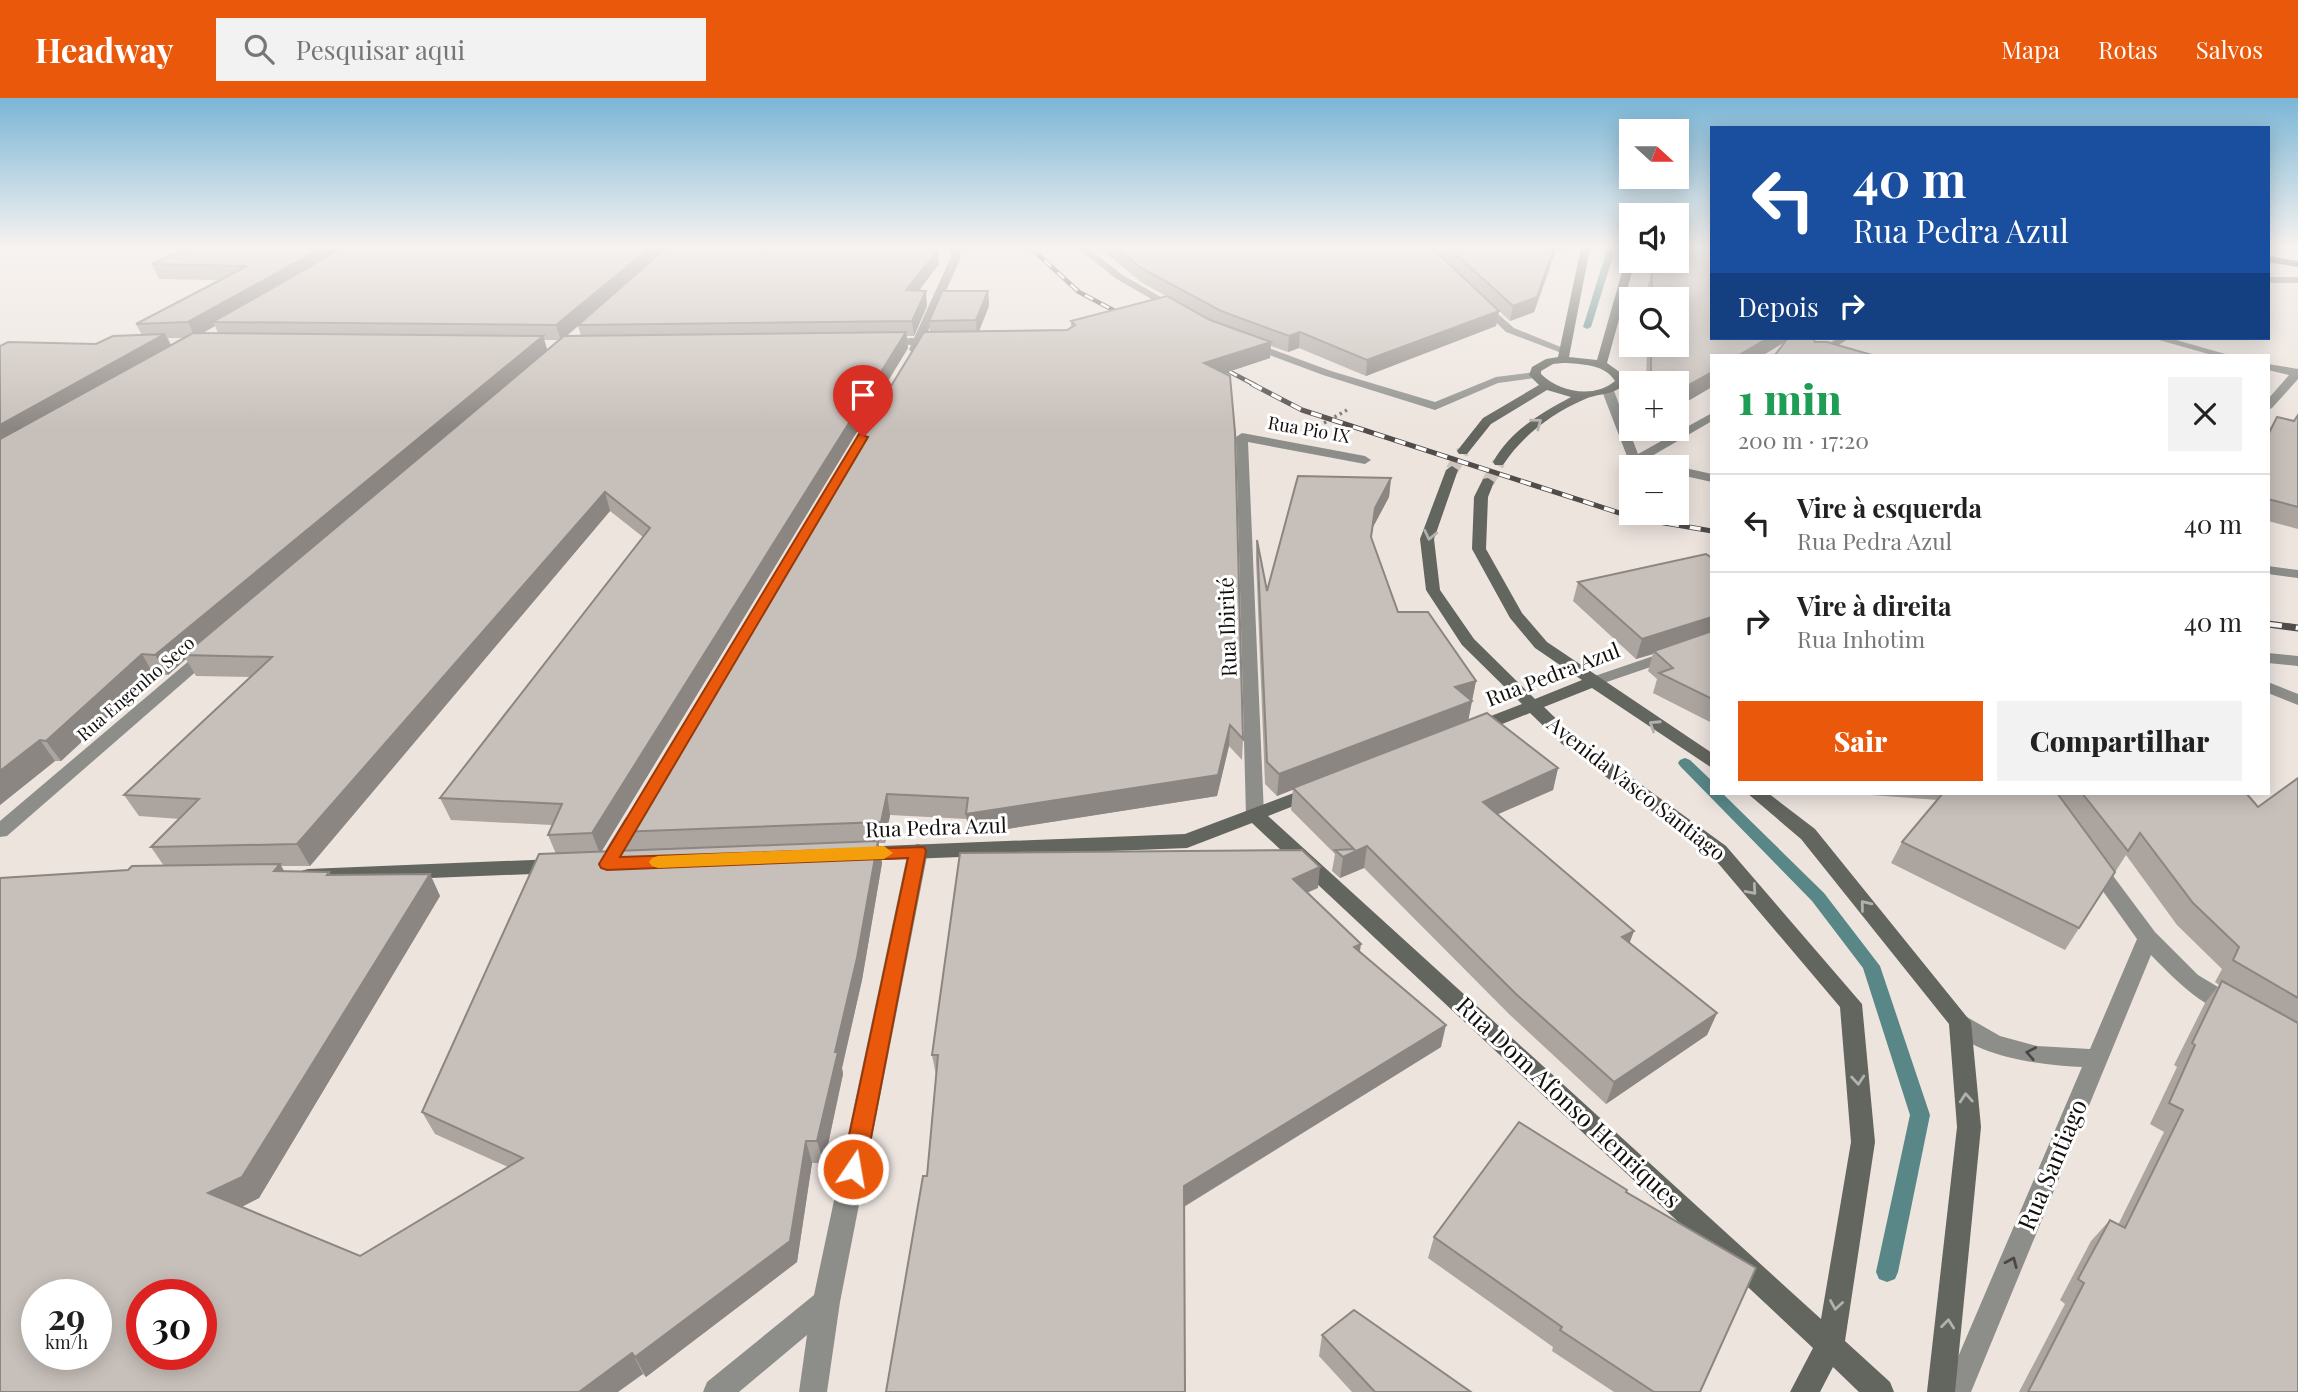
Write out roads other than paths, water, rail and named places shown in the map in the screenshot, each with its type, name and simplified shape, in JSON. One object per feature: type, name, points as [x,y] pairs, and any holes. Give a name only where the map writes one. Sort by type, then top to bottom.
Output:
[{"type":"street","points":[[905,365],[920,342],[934,308]]},
{"type":"street","points":[[1175,308],[1187,315]]},
{"type":"street","points":[[1238,340],[1327,373],[1435,406],[1451,403],[1483,384],[1515,376],[1535,374],[1547,385],[1584,394],[1608,391],[1621,382],[1613,370],[1563,355],[1510,330],[1487,308]]},
{"type":"street","points":[[1563,355],[1573,308]]},
{"type":"street","points":[[1601,366],[1617,308]]},
{"type":"street","points":[[1817,354],[1841,340]]},
{"type":"street","points":[[2165,340],[2220,354]]},
{"type":"street","points":[[879,342],[958,341]]},
{"type":"street","points":[[1535,374],[1541,365],[1563,355]]},
{"type":"street","points":[[2270,367],[2297,373],[2270,405]]},
{"type":"street","points":[[1463,451],[1487,421],[1547,385]]},
{"type":"street","points":[[1608,391],[1632,455]]},
{"type":"street","points":[[1499,462],[1503,453],[1534,424],[1584,394]]},
{"type":"street","points":[[1644,455],[1710,417]]},
{"type":"street","name":"Rua Pio IX","points":[[1242,437],[1364,460]]},
{"type":"street","name":"Rua Ibirité","points":[[1242,437],[1255,815]]},
{"type":"street","name":"Avenida Vasco Santiago","points":[[1452,470],[1427,539],[1433,590],[1468,642],[1568,740],[1719,851],[1851,1004],[1863,1142],[1830,1345],[1804,1392]]},
{"type":"street","points":[[1689,473],[1710,478]]},
{"type":"street","points":[[1488,482],[1480,497],[1479,549],[1515,615],[1541,645],[1710,761]]},
{"type":"street","points":[[2270,570],[2298,574]]},
{"type":"street","name":"Rua Engenho Seco","points":[[0,831],[220,642]]},
{"type":"street","name":"Rua Pedra Azul","points":[[1457,735],[1592,682],[1710,643]]},
{"type":"street","points":[[2270,658],[2298,661]]},
{"type":"street","points":[[2270,688],[2298,700]]},
{"type":"street","name":"Rua Pedra Azul","points":[[837,855],[1186,841],[1331,785]]},
{"type":"street","points":[[1759,795],[1808,834],[1961,1022],[1994,1044],[2037,1055],[2099,1059]]},
{"type":"street","points":[[594,864],[643,804]]},
{"type":"street","name":"Rua Dom Afonso Henriques","points":[[1255,815],[1880,1392]]},
{"type":"street","points":[[2082,849],[2148,938],[2190,981],[2250,1017]]},
{"type":"street","points":[[813,1392],[827,1302],[918,851]]},
{"type":"street","points":[[283,877],[634,863]]},
{"type":"street","name":"Rua Santiago","points":[[1957,1392],[2148,938]]},
{"type":"street","points":[[1941,1392],[1969,1127],[1961,1022]]},
{"type":"street","points":[[717,1392],[827,1302]]},
{"type":"waterway","points":[[1587,327],[1593,308]]},
{"type":"waterway","points":[[1685,763],[1710,788]]},
{"type":"waterway","points":[[1716,795],[1818,897],[1871,966],[1920,1115],[1887,1272]]},
{"type":"tunnel","points":[[1452,470],[1463,451]]},
{"type":"tunnel","points":[[1488,482],[1499,462]]},
{"type":"railway","points":[[1110,308],[1130,319]]},
{"type":"railway","points":[[1213,363],[1255,385]]},
{"type":"railway","points":[[1252,384],[1302,410],[1635,518],[1710,531]]},
{"type":"railway","points":[[2270,624],[2298,628]]}]
